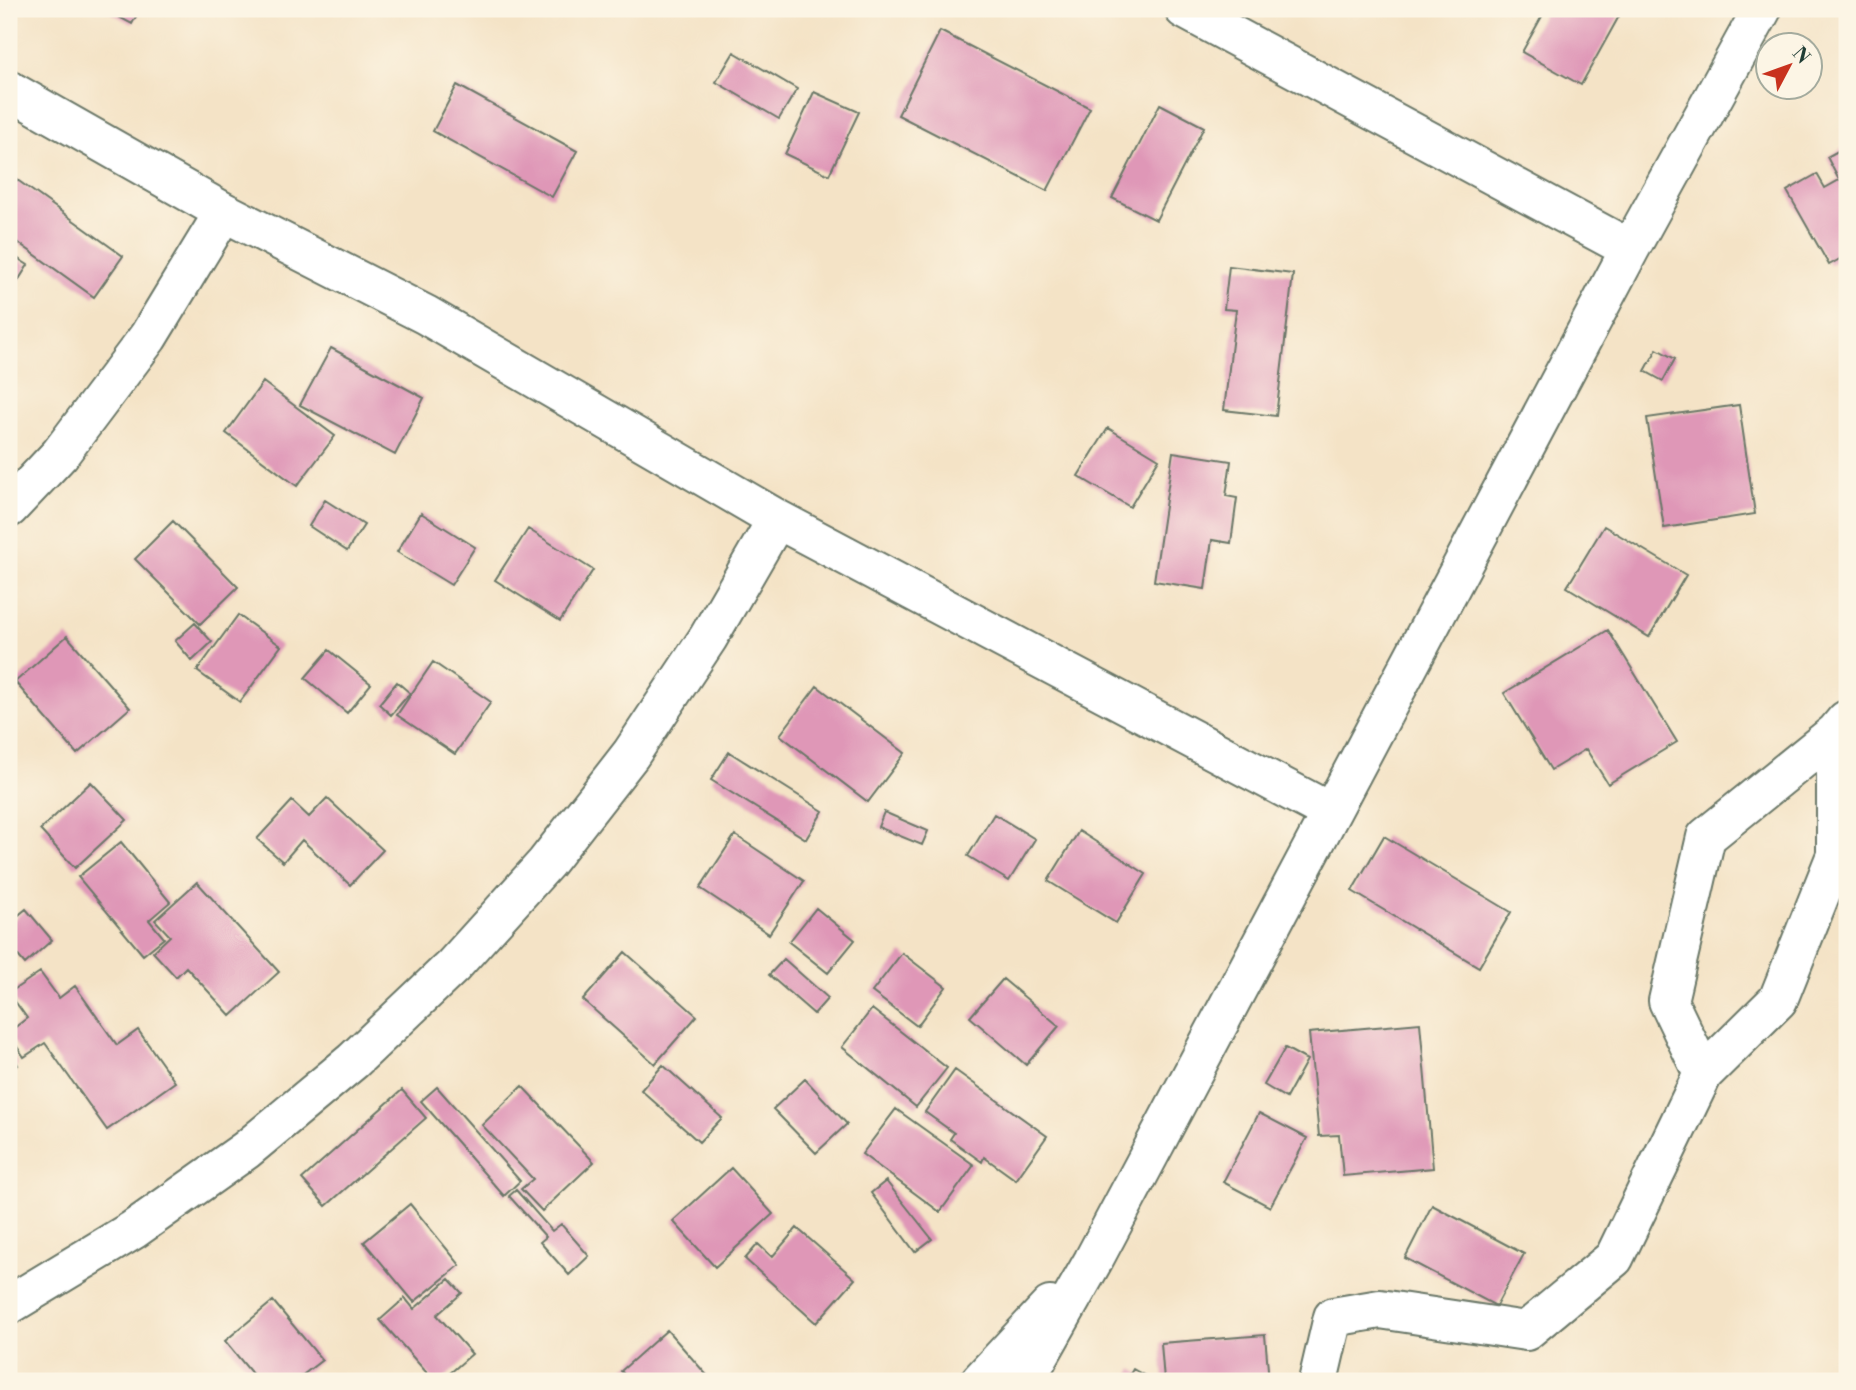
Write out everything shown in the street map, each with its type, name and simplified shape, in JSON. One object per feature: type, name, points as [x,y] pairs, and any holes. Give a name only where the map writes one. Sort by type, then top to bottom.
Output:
[{"type":"street","points":[[1184,9],[1630,249]]},
{"type":"street","points":[[1025,1381],[1093,1261],[1630,249],[1762,9]]},
{"type":"street","points":[[9,90],[224,212],[426,316],[777,519],[1330,812]]},
{"type":"street","points":[[9,508],[60,454],[148,337],[224,212]]},
{"type":"street","points":[[9,1305],[133,1230],[246,1150],[353,1061],[453,966],[546,863],[631,754],[708,638],[777,519]]},
{"type":"street","points":[[1703,1074],[1668,1001],[1706,837],[1841,725]]},
{"type":"street","points":[[1318,1381],[1334,1317],[1380,1309],[1526,1331],[1614,1258],[1703,1074],[1778,1000],[1836,855],[1841,725]]},
{"type":"street","points":[[980,1381],[1093,1261]]},
{"type":"building","points":[[104,9],[140,9],[132,24]]},
{"type":"building","points":[[1546,9],[1623,9],[1581,85],[1522,52]]},
{"type":"building","points":[[940,31],[1090,108],[1047,191],[898,115]]},
{"type":"building","points":[[734,52],[797,89],[779,119],[716,82]]},
{"type":"building","points":[[457,85],[577,151],[552,197],[433,131]]},
{"type":"building","points":[[814,92],[859,112],[829,175],[785,154]]},
{"type":"building","points":[[1160,104],[1204,127],[1156,220],[1112,198]]},
{"type":"building","points":[[1847,146],[1847,255],[1829,265],[1787,191],[1817,174],[1825,188],[1839,180],[1827,157]]},
{"type":"building","points":[[9,174],[123,256],[94,297],[9,236]]},
{"type":"building","points":[[9,253],[28,265],[9,295]]},
{"type":"building","points":[[1229,266],[1293,274],[1276,416],[1224,410],[1236,310],[1224,309]]},
{"type":"building","points":[[331,348],[424,398],[395,455],[300,405]]},
{"type":"building","points":[[1657,349],[1675,359],[1663,381],[1645,371]]},
{"type":"building","points":[[263,382],[335,436],[297,486],[226,433]]},
{"type":"building","points":[[1739,405],[1755,514],[1664,528],[1647,418]]},
{"type":"building","points":[[1108,428],[1159,459],[1130,507],[1078,476]]},
{"type":"building","points":[[1173,452],[1231,461],[1226,496],[1237,498],[1231,543],[1212,540],[1205,589],[1154,581]]},
{"type":"building","points":[[325,500],[364,525],[347,551],[309,526]]},
{"type":"building","points":[[421,513],[475,547],[451,585],[397,552]]},
{"type":"building","points":[[173,521],[238,587],[200,624],[135,559]]},
{"type":"building","points":[[1604,526],[1686,575],[1649,637],[1567,587]]},
{"type":"building","points":[[528,529],[593,570],[560,621],[495,580]]},
{"type":"building","points":[[238,615],[281,646],[240,702],[197,671]]},
{"type":"building","points":[[195,623],[212,642],[192,661],[175,641]]},
{"type":"building","points":[[1608,630],[1677,742],[1608,784],[1586,749],[1551,770],[1504,693]]},
{"type":"building","points":[[67,636],[130,708],[77,754],[15,682]]},
{"type":"building","points":[[329,650],[371,684],[347,713],[305,678]]},
{"type":"building","points":[[433,662],[491,702],[455,754],[397,715]]},
{"type":"building","points":[[397,682],[410,693],[391,715],[379,704]]},
{"type":"building","points":[[817,686],[905,753],[868,802],[780,735]]},
{"type":"building","points":[[729,752],[823,811],[806,839],[711,780]]},
{"type":"building","points":[[91,782],[127,820],[75,868],[40,830]]},
{"type":"building","points":[[327,798],[383,850],[350,885],[302,840],[283,862],[257,839],[292,801],[309,817]]},
{"type":"building","points":[[884,812],[928,831],[922,845],[878,827]]},
{"type":"building","points":[[994,814],[1035,839],[1009,881],[968,856]]},
{"type":"building","points":[[1079,831],[1146,874],[1116,923],[1048,881]]},
{"type":"building","points":[[735,835],[804,881],[769,934],[700,888]]},
{"type":"building","points":[[1384,836],[1511,912],[1479,967],[1352,891]]},
{"type":"building","points":[[121,842],[170,902],[149,920],[164,938],[143,955],[78,877]]},
{"type":"building","points":[[197,882],[279,972],[231,1016],[186,967],[176,977],[153,952],[170,936],[155,920]]},
{"type":"building","points":[[816,908],[855,940],[828,973],[789,942]]},
{"type":"building","points":[[26,909],[52,940],[25,964],[9,945],[9,923]]},
{"type":"building","points":[[625,952],[697,1016],[655,1064],[583,1000]]},
{"type":"building","points":[[902,953],[946,987],[917,1026],[872,992]]},
{"type":"building","points":[[784,959],[828,998],[814,1014],[769,975]]},
{"type":"building","points":[[40,972],[59,998],[75,986],[117,1045],[138,1030],[175,1082],[107,1130],[45,1043],[24,1057],[9,1035],[9,1032],[27,1018],[9,993]]},
{"type":"building","points":[[1003,979],[1059,1026],[1026,1065],[970,1017]]},
{"type":"building","points":[[872,1009],[947,1068],[916,1107],[842,1047]]},
{"type":"building","points":[[1420,1023],[1433,1168],[1343,1176],[1339,1135],[1319,1136],[1309,1033]]},
{"type":"building","points":[[9,1048],[18,1065],[9,1070]]},
{"type":"building","points":[[1285,1048],[1307,1060],[1286,1098],[1264,1085]]},
{"type":"building","points":[[663,1065],[722,1118],[699,1142],[641,1090]]},
{"type":"building","points":[[955,1070],[1047,1136],[1016,1180],[984,1157],[982,1162],[950,1139],[954,1133],[925,1112]]},
{"type":"building","points":[[805,1079],[847,1124],[816,1153],[773,1109]]},
{"type":"building","points":[[522,1086],[594,1162],[542,1211],[521,1189],[533,1179],[482,1125]]},
{"type":"building","points":[[437,1087],[520,1181],[504,1196],[421,1101]]},
{"type":"building","points":[[402,1090],[426,1118],[326,1206],[302,1179]]},
{"type":"building","points":[[896,1109],[974,1165],[940,1212],[862,1154]]},
{"type":"building","points":[[1259,1113],[1307,1138],[1270,1207],[1223,1182]]},
{"type":"building","points":[[731,1168],[773,1214],[715,1267],[673,1221]]},
{"type":"building","points":[[886,1181],[932,1239],[915,1252],[871,1193]]},
{"type":"building","points":[[516,1190],[552,1231],[561,1224],[589,1256],[569,1275],[540,1242],[546,1237],[509,1196]]},
{"type":"building","points":[[410,1204],[460,1265],[414,1302],[364,1242]]},
{"type":"building","points":[[1432,1205],[1524,1254],[1496,1306],[1405,1258]]},
{"type":"building","points":[[797,1228],[855,1279],[816,1323],[745,1259],[758,1244],[772,1257]]},
{"type":"building","points":[[449,1279],[462,1293],[437,1315],[472,1354],[441,1381],[434,1381],[380,1320],[405,1298],[414,1309]]},
{"type":"building","points":[[273,1301],[322,1360],[295,1381],[258,1381],[225,1341]]},
{"type":"building","points":[[667,1330],[712,1381],[630,1381],[621,1371]]},
{"type":"building","points":[[1265,1335],[1269,1381],[1164,1381],[1161,1343]]},
{"type":"building","points":[[1133,1369],[1154,1381],[1126,1381]]}]
